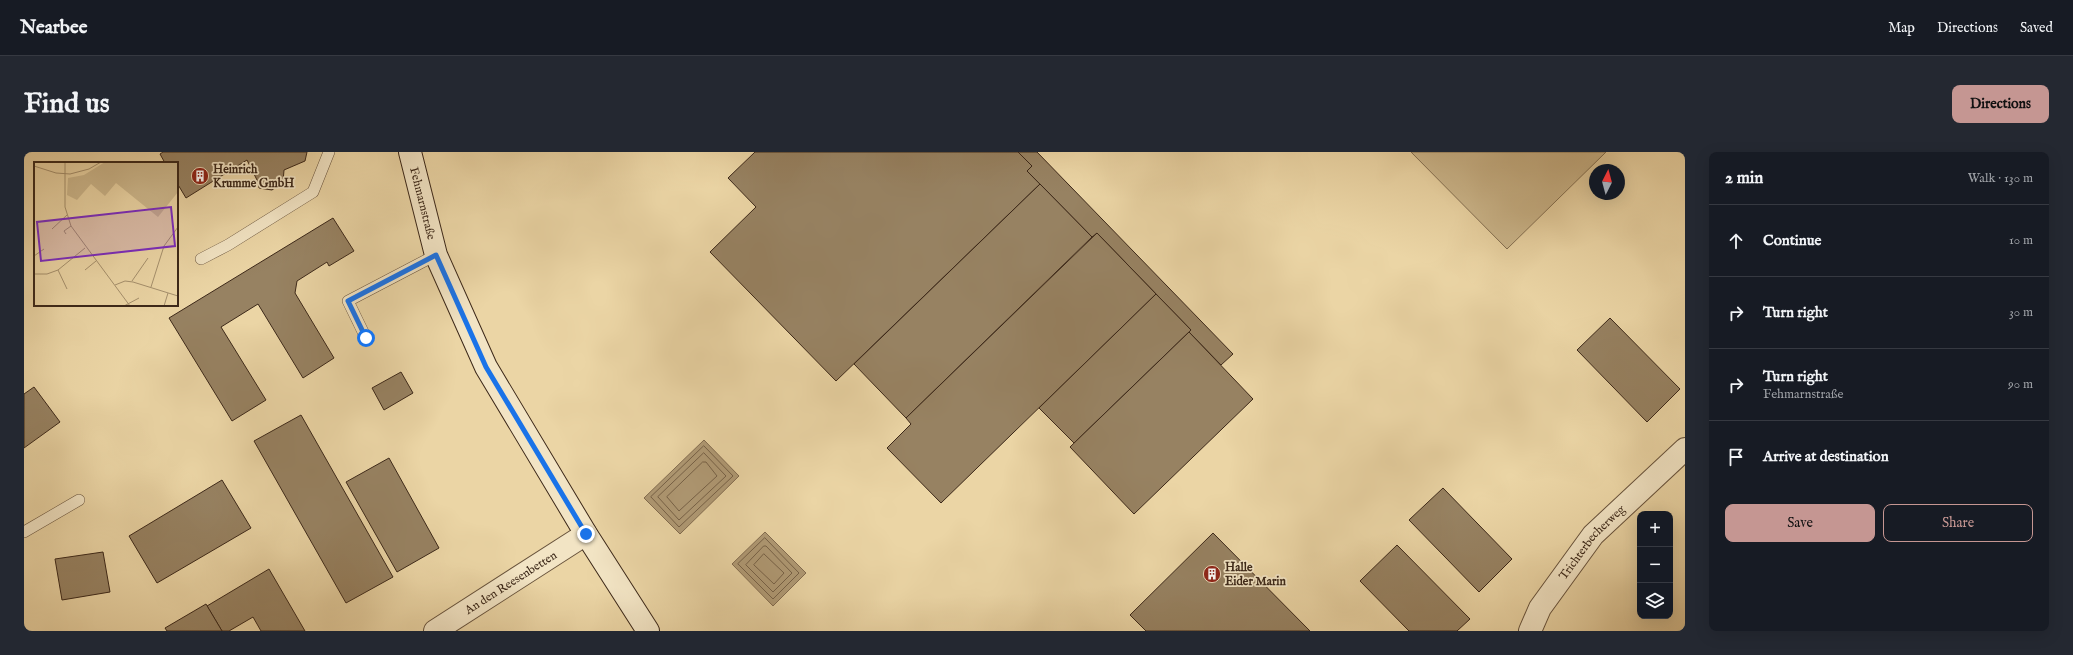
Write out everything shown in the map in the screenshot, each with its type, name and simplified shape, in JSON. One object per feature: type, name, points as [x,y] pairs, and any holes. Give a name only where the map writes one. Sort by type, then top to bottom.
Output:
[{"type":"street","name":"Fehmarnstraße","points":[[410,152],[436,255],[486,367],[586,534],[648,631]]},
{"type":"street","name":"Trichterbecherweg","points":[[1530,631],[1540,608],[1593,534],[1685,449]]},
{"type":"street","name":"An den Reesenbetten","points":[[435,631],[586,534]]},
{"type":"lane","points":[[201,259],[228,245],[313,192],[328,152]]},
{"type":"lane","points":[[366,338],[348,301],[436,255]]},
{"type":"lane","points":[[24,532],[80,500]]},
{"type":"shaded area","points":[[1411,152],[1606,152],[1594,164],[1589,164],[1589,169],[1507,249]]},
{"type":"water","points":[[704,440],[739,476],[680,534],[644,498]]},
{"type":"water","points":[[765,532],[806,573],[773,606],[732,564]]},
{"type":"building","name":"Heinrich Krumme GmbH","points":[[163,152],[307,152],[305,161],[284,170],[283,182],[272,190],[259,188],[258,182],[247,160],[186,198],[178,185],[178,162],[164,162],[160,154]]},
{"type":"building","points":[[755,152],[1018,152],[1032,166],[1027,171],[1040,184],[836,381],[710,252],[756,207],[728,178]]},
{"type":"building","points":[[1018,152],[1037,152],[1233,354],[1221,365],[1189,332],[1191,330],[1097,233],[1092,237],[1027,171],[1032,166]]},
{"type":"building","points":[[1040,184],[1092,237],[906,418],[854,364]]},
{"type":"building","points":[[333,218],[354,251],[329,266],[327,262],[297,281],[295,293],[334,358],[303,378],[258,304],[221,327],[266,400],[232,421],[169,318]]},
{"type":"building","points":[[1097,233],[1156,294],[941,503],[887,448],[911,424],[906,418]]},
{"type":"building","points":[[1156,294],[1191,330],[1074,443],[1039,408]]},
{"type":"building","points":[[1610,318],[1680,389],[1647,422],[1577,350]]},
{"type":"building","points":[[1189,332],[1253,399],[1134,514],[1070,447]]},
{"type":"building","points":[[401,372],[413,393],[384,410],[372,388]]},
{"type":"building","points":[[34,387],[60,422],[24,448],[24,394]]},
{"type":"building","points":[[301,415],[393,577],[346,603],[254,441]]},
{"type":"building","points":[[389,458],[439,548],[397,572],[346,482]]},
{"type":"building","points":[[222,480],[251,528],[157,583],[129,536]]},
{"type":"building","points":[[1443,488],[1512,559],[1479,592],[1409,520]]},
{"type":"building","name":"Halle Eider Marin","points":[[1213,533],[1310,631],[1146,631],[1130,615]]},
{"type":"building","points":[[1397,545],[1470,619],[1457,631],[1409,631],[1360,581]]},
{"type":"building","points":[[103,552],[110,592],[62,600],[55,559]]},
{"type":"building","points":[[269,569],[305,631],[261,631],[253,617],[229,631],[222,631],[207,606]]},
{"type":"building","points":[[206,604],[222,631],[167,631],[165,628]]},
{"type":"place","name":"Heinrich Krumme GmbH","points":[[200,176]]},
{"type":"place","name":"Halle Eider Marin","points":[[1212,574]]},
{"type":"route","points":[[366,338],[348,301],[436,255],[486,367],[586,534]]}]
